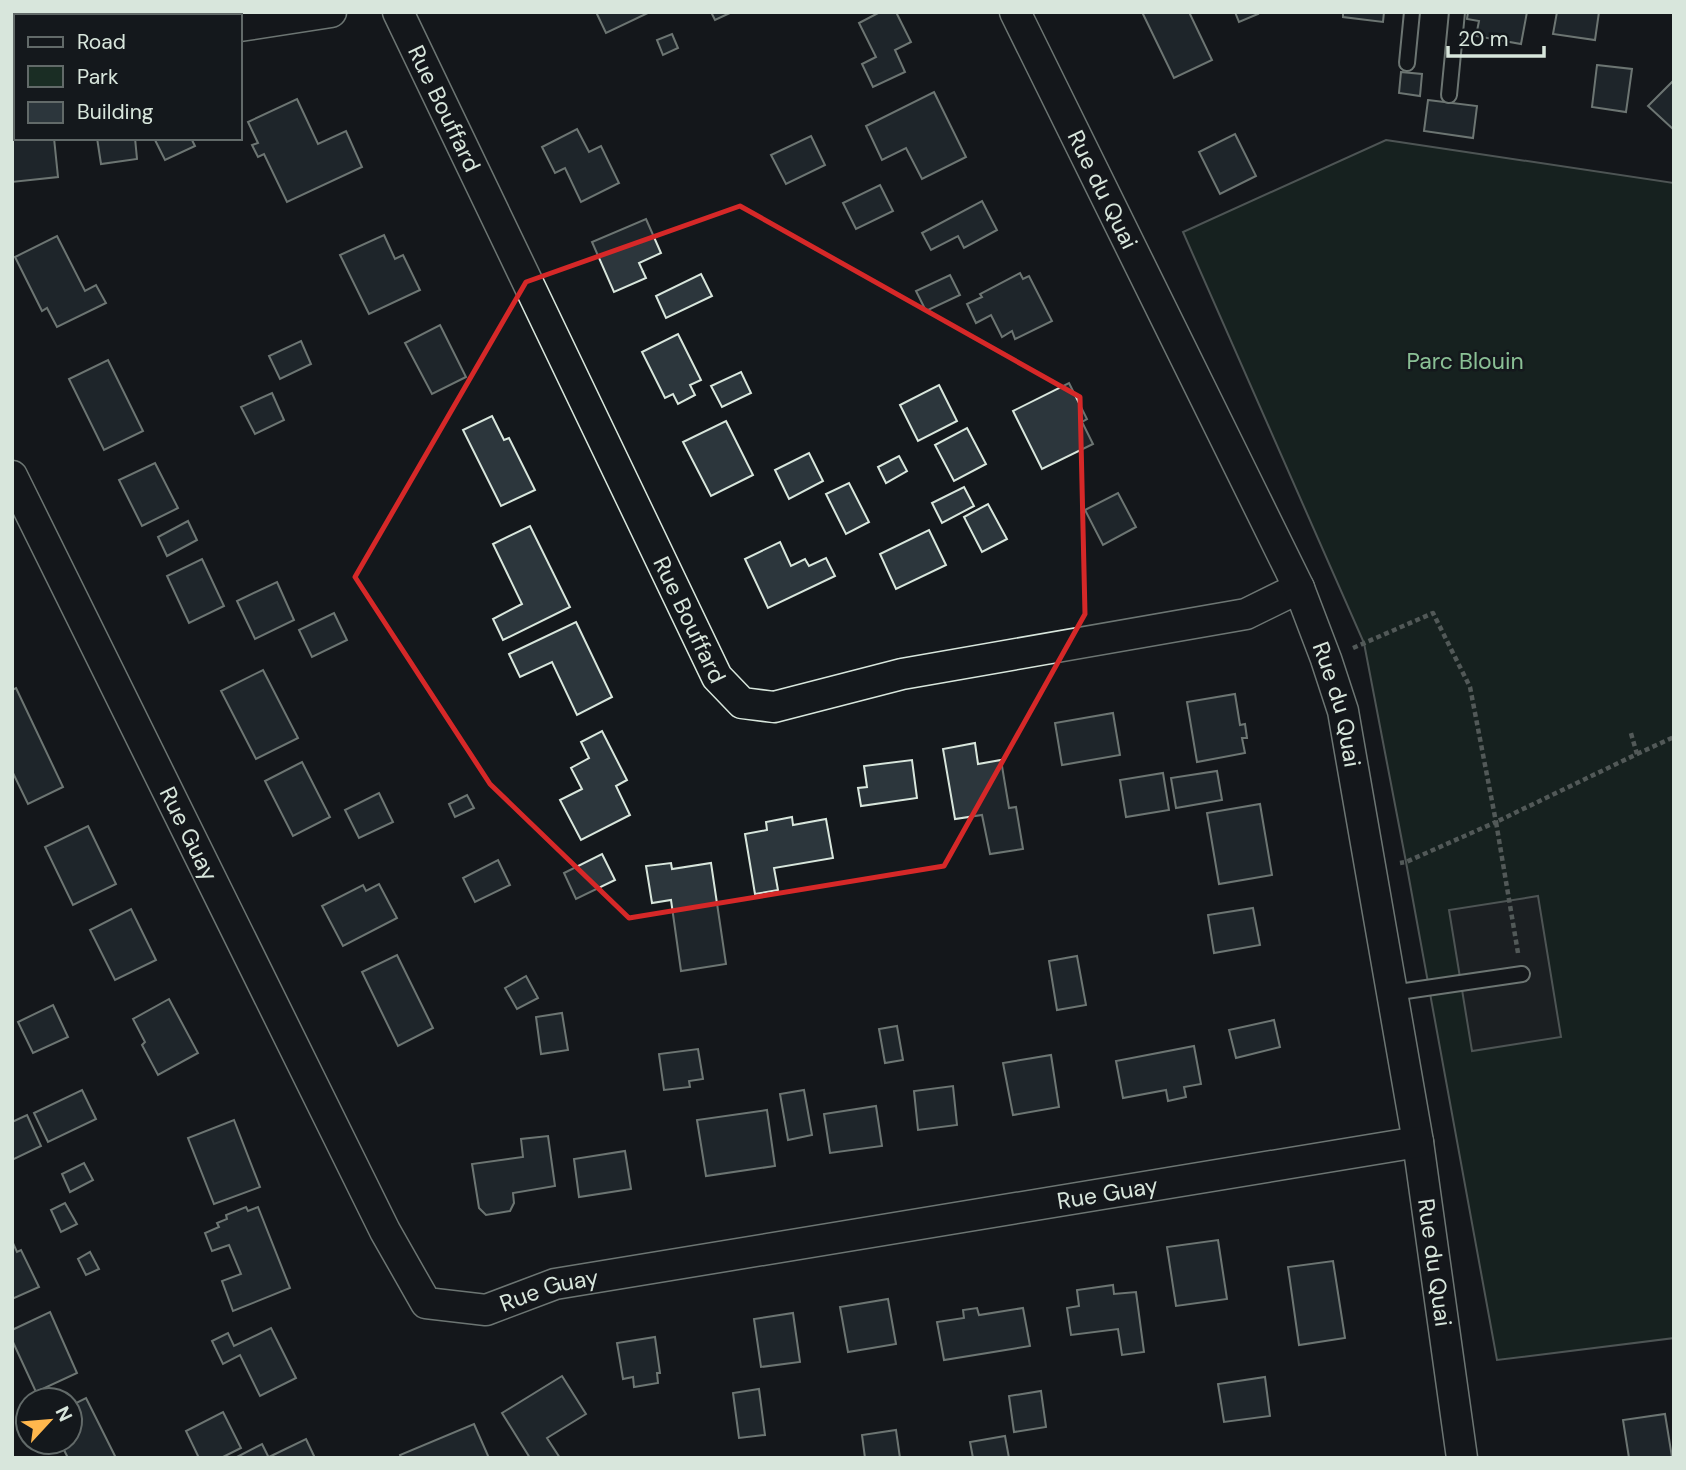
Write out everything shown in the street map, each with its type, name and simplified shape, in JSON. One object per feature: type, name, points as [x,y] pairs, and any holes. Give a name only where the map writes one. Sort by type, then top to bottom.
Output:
[{"type":"street","points":[[242,26],[331,12]]},
{"type":"street","name":"Rue Bouffard","points":[[398,12],[717,677],[742,703],[774,707],[902,674],[1246,614],[1298,588]]},
{"type":"street","name":"Rue du Quai","points":[[1015,12],[1298,588],[1343,711],[1418,1142],[1462,1458]]},
{"type":"street","name":"Rue Guay","points":[[12,476],[385,1231],[426,1303],[486,1310],[555,1284],[1418,1142]]},
{"type":"lane","points":[[1407,63],[1412,12]]},
{"type":"lane","points":[[1449,95],[1457,12]]},
{"type":"lane","points":[[1392,993],[1522,974]]},
{"type":"path","points":[[1326,659],[1433,613],[1471,687],[1522,974]]},
{"type":"path","points":[[1630,730],[1637,754]]},
{"type":"path","points":[[1370,868],[1406,862],[1674,737]]},
{"type":"highlighted area","points":[[740,206],[1080,397],[1085,614],[944,866],[629,918],[490,784],[355,577],[526,282]]},
{"type":"green space","name":"Parc Blouin","points":[[1386,140],[1674,183],[1674,1338],[1497,1360],[1364,643],[1183,232]]},
{"type":"shaded area","points":[[1538,896],[1561,1037],[1472,1051],[1449,910]]},
{"type":"building","points":[[596,12],[647,12],[648,13],[606,33]]},
{"type":"building","points":[[711,12],[732,12],[715,20]]},
{"type":"building","points":[[880,12],[896,12],[911,42],[895,50],[905,72],[873,87],[862,64],[876,57],[859,23]]},
{"type":"building","points":[[1142,12],[1189,12],[1212,60],[1174,78]]},
{"type":"building","points":[[1235,12],[1257,12],[1258,14],[1239,22]]},
{"type":"building","points":[[1343,12],[1384,12],[1383,22],[1343,17]]},
{"type":"building","points":[[1468,12],[1527,12],[1521,44],[1476,36],[1479,21],[1467,19]]},
{"type":"building","points":[[1557,12],[1599,12],[1595,40],[1553,34]]},
{"type":"building","points":[[672,34],[678,48],[663,55],[657,40]]},
{"type":"building","points":[[1597,65],[1632,69],[1626,112],[1592,107]]},
{"type":"building","points":[[1401,72],[1422,74],[1420,96],[1399,93]]},
{"type":"building","points":[[1674,80],[1674,130],[1648,106]]},
{"type":"building","points":[[934,92],[966,157],[922,179],[906,148],[882,160],[866,126]]},
{"type":"building","points":[[297,99],[318,144],[346,131],[362,167],[287,202],[264,154],[258,157],[252,145],[258,143],[248,122]]},
{"type":"building","points":[[1428,100],[1477,106],[1473,138],[1424,131]]},
{"type":"building","points":[[12,129],[14,140],[54,140],[58,177],[12,182]]},
{"type":"building","points":[[577,129],[589,152],[601,146],[619,183],[581,202],[565,168],[555,173],[542,147]]},
{"type":"building","points":[[1235,134],[1256,176],[1220,194],[1199,152]]},
{"type":"building","points":[[811,136],[825,165],[786,184],[771,155]]},
{"type":"building","points":[[97,140],[135,140],[137,159],[101,164]]},
{"type":"building","points":[[155,140],[192,140],[195,146],[165,160]]},
{"type":"building","points":[[880,185],[893,211],[856,229],[843,203]]},
{"type":"building","points":[[982,201],[997,230],[964,248],[958,236],[931,250],[922,233]]},
{"type":"building","points":[[646,219],[661,253],[639,263],[646,278],[614,292],[592,242]]},
{"type":"building","points":[[384,235],[395,259],[403,255],[420,290],[369,314],[340,255]]},
{"type":"building","points":[[57,236],[85,291],[96,285],[106,303],[57,327],[47,308],[42,311],[15,257]]},
{"type":"building","points":[[1020,273],[1023,279],[1029,276],[1052,321],[1015,339],[1012,331],[1002,337],[991,315],[976,323],[967,304]]},
{"type":"building","points":[[701,274],[712,296],[666,318],[656,296]]},
{"type":"building","points":[[950,275],[960,295],[926,311],[916,291]]},
{"type":"building","points":[[440,325],[466,377],[432,394],[405,343]]},
{"type":"building","points":[[678,334],[701,380],[690,385],[695,395],[678,404],[673,394],[665,398],[642,352]]},
{"type":"building","points":[[301,341],[311,364],[280,379],[269,356]]},
{"type":"building","points":[[108,360],[143,431],[104,450],[69,379]]},
{"type":"building","points":[[741,372],[751,393],[722,407],[711,386]]},
{"type":"building","points":[[1069,383],[1087,419],[1082,422],[1093,444],[1042,469],[1013,411]]},
{"type":"building","points":[[939,385],[957,421],[918,441],[900,405]]},
{"type":"building","points":[[272,393],[284,420],[255,434],[241,407]]},
{"type":"building","points":[[492,416],[504,440],[509,438],[535,490],[501,506],[463,430]]},
{"type":"building","points":[[726,421],[753,475],[711,496],[683,442]]},
{"type":"building","points":[[967,428],[986,464],[954,481],[935,445]]},
{"type":"building","points":[[809,453],[823,481],[789,499],[775,470]]},
{"type":"building","points":[[899,456],[907,471],[886,483],[878,467]]},
{"type":"building","points":[[155,463],[178,508],[142,526],[119,480]]},
{"type":"building","points":[[849,483],[869,522],[846,534],[826,494]]},
{"type":"building","points":[[964,487],[974,506],[942,523],[932,503]]},
{"type":"building","points":[[1118,493],[1136,527],[1103,545],[1085,510]]},
{"type":"building","points":[[988,504],[1007,539],[982,552],[964,517]]},
{"type":"building","points":[[188,521],[197,540],[167,556],[158,537]]},
{"type":"building","points":[[530,526],[570,607],[503,640],[493,619],[522,604],[493,544]]},
{"type":"building","points":[[929,530],[946,565],[896,589],[880,554]]},
{"type":"building","points":[[780,542],[791,566],[805,559],[809,566],[826,558],[835,576],[768,608],[745,559]]},
{"type":"building","points":[[202,559],[224,606],[189,623],[167,576]]},
{"type":"building","points":[[277,582],[294,620],[255,639],[237,601]]},
{"type":"building","points":[[334,613],[347,640],[312,657],[299,630]]},
{"type":"building","points":[[576,622],[612,697],[577,715],[552,662],[520,677],[509,654]]},
{"type":"building","points":[[263,670],[298,738],[256,759],[221,691]]},
{"type":"building","points":[[16,688],[63,787],[28,804],[12,771],[12,690]]},
{"type":"building","points":[[1235,694],[1240,725],[1245,724],[1247,738],[1242,738],[1245,753],[1197,762],[1187,702]]},
{"type":"building","points":[[1113,713],[1120,755],[1062,765],[1055,723]]},
{"type":"building","points":[[602,731],[627,780],[616,786],[630,815],[581,840],[560,800],[582,789],[571,768],[589,758],[581,742]]},
{"type":"building","points":[[975,743],[978,764],[1001,760],[1009,808],[1016,807],[1023,849],[990,854],[982,815],[955,819],[943,749]]},
{"type":"building","points":[[912,760],[917,798],[861,806],[858,788],[867,787],[864,766]]},
{"type":"building","points":[[302,762],[330,817],[293,836],[265,781]]},
{"type":"building","points":[[1217,771],[1222,800],[1176,808],[1171,778]]},
{"type":"building","points":[[1163,773],[1169,810],[1126,817],[1120,780]]},
{"type":"building","points":[[379,793],[393,822],[359,838],[345,810]]},
{"type":"building","points":[[467,795],[474,808],[455,817],[449,804]]},
{"type":"building","points":[[1260,804],[1272,875],[1219,884],[1207,813]]},
{"type":"building","points":[[792,817],[793,825],[826,819],[833,858],[774,868],[778,890],[755,894],[745,834],[767,830],[766,822]]},
{"type":"building","points":[[88,826],[116,884],[73,905],[45,847]]},
{"type":"building","points":[[602,854],[615,880],[576,899],[564,873]]},
{"type":"building","points":[[498,860],[510,885],[475,902],[463,878]]},
{"type":"building","points":[[671,863],[672,869],[711,863],[726,964],[681,971],[671,900],[652,903],[646,866]]},
{"type":"building","points":[[379,884],[397,918],[343,946],[322,906],[363,885],[366,891]]},
{"type":"building","points":[[1253,908],[1260,945],[1214,953],[1208,915]]},
{"type":"building","points":[[131,909],[156,960],[115,980],[90,930]]},
{"type":"building","points":[[397,955],[433,1028],[398,1046],[362,972]]},
{"type":"building","points":[[1077,956],[1086,1005],[1057,1010],[1049,961]]},
{"type":"building","points":[[526,976],[538,998],[517,1009],[505,988]]},
{"type":"building","points":[[169,999],[198,1053],[158,1075],[142,1045],[145,1042],[133,1019]]},
{"type":"building","points":[[53,1005],[68,1037],[33,1053],[18,1022]]},
{"type":"building","points":[[562,1013],[568,1050],[541,1054],[536,1017]]},
{"type":"building","points":[[1274,1020],[1280,1047],[1236,1058],[1229,1030]]},
{"type":"building","points":[[897,1026],[903,1060],[885,1063],[879,1029]]},
{"type":"building","points":[[1194,1046],[1201,1084],[1184,1087],[1186,1097],[1168,1101],[1166,1090],[1123,1098],[1116,1061]]},
{"type":"building","points":[[698,1049],[703,1079],[689,1081],[690,1087],[664,1090],[659,1054]]},
{"type":"building","points":[[1051,1055],[1059,1107],[1013,1115],[1003,1063]]},
{"type":"building","points":[[953,1086],[957,1125],[918,1130],[914,1091]]},
{"type":"building","points":[[82,1090],[96,1119],[48,1142],[34,1113]]},
{"type":"building","points":[[804,1090],[812,1135],[788,1140],[780,1094]]},
{"type":"building","points":[[876,1106],[882,1146],[830,1153],[824,1114]]},
{"type":"building","points":[[767,1110],[775,1166],[706,1176],[697,1120]]},
{"type":"building","points":[[27,1115],[41,1146],[12,1160],[12,1122]]},
{"type":"building","points":[[234,1120],[260,1187],[214,1204],[188,1138]]},
{"type":"building","points":[[548,1136],[555,1186],[513,1193],[514,1203],[510,1211],[486,1215],[479,1208],[472,1164],[523,1157],[521,1139]]},
{"type":"building","points":[[625,1151],[631,1189],[579,1197],[574,1159]]},
{"type":"building","points":[[84,1163],[93,1180],[70,1192],[62,1174]]},
{"type":"building","points":[[65,1203],[77,1224],[61,1232],[51,1210]]},
{"type":"building","points":[[246,1207],[248,1211],[258,1207],[290,1288],[233,1311],[222,1281],[241,1274],[229,1245],[212,1251],[205,1233],[219,1227],[217,1223],[227,1219],[226,1215]]},
{"type":"building","points":[[1218,1240],[1227,1299],[1176,1306],[1167,1247]]},
{"type":"building","points":[[12,1241],[17,1252],[21,1250],[39,1287],[12,1299]]},
{"type":"building","points":[[90,1252],[99,1269],[86,1275],[78,1259]]},
{"type":"building","points":[[1333,1261],[1345,1338],[1299,1345],[1288,1267]]},
{"type":"building","points":[[1113,1285],[1114,1294],[1136,1292],[1144,1352],[1122,1355],[1118,1329],[1071,1335],[1067,1308],[1079,1306],[1077,1290]]},
{"type":"building","points":[[888,1299],[896,1344],[848,1352],[840,1307]]},
{"type":"building","points":[[977,1308],[979,1315],[1023,1308],[1030,1346],[944,1360],[937,1322],[964,1318],[963,1310]]},
{"type":"building","points":[[50,1312],[77,1373],[49,1386],[33,1386],[12,1340],[12,1330]]},
{"type":"building","points":[[793,1313],[800,1362],[761,1367],[754,1319]]},
{"type":"building","points":[[271,1328],[296,1378],[260,1396],[240,1355],[223,1364],[212,1341],[228,1333],[234,1346]]},
{"type":"building","points":[[655,1337],[660,1373],[657,1373],[658,1383],[634,1387],[633,1377],[623,1379],[617,1343]]},
{"type":"building","points":[[562,1376],[586,1414],[547,1438],[560,1458],[530,1458],[502,1413]]},
{"type":"building","points":[[1265,1377],[1270,1416],[1224,1422],[1218,1384]]},
{"type":"building","points":[[759,1389],[765,1435],[739,1438],[733,1393]]},
{"type":"building","points":[[1041,1391],[1046,1427],[1014,1432],[1009,1396]]},
{"type":"building","points":[[86,1398],[116,1458],[68,1458],[67,1456],[84,1456]]},
{"type":"building","points":[[223,1412],[241,1448],[221,1458],[199,1458],[186,1431]]},
{"type":"building","points":[[1665,1414],[1672,1457],[1629,1458],[1623,1420]]},
{"type":"building","points":[[474,1424],[489,1458],[401,1458],[400,1455]]},
{"type":"building","points":[[896,1430],[900,1458],[865,1458],[862,1435]]},
{"type":"building","points":[[1005,1436],[1009,1458],[973,1458],[970,1442]]},
{"type":"building","points":[[306,1439],[315,1458],[269,1458],[269,1457]]},
{"type":"building","points":[[262,1444],[269,1458],[235,1458]]}]
